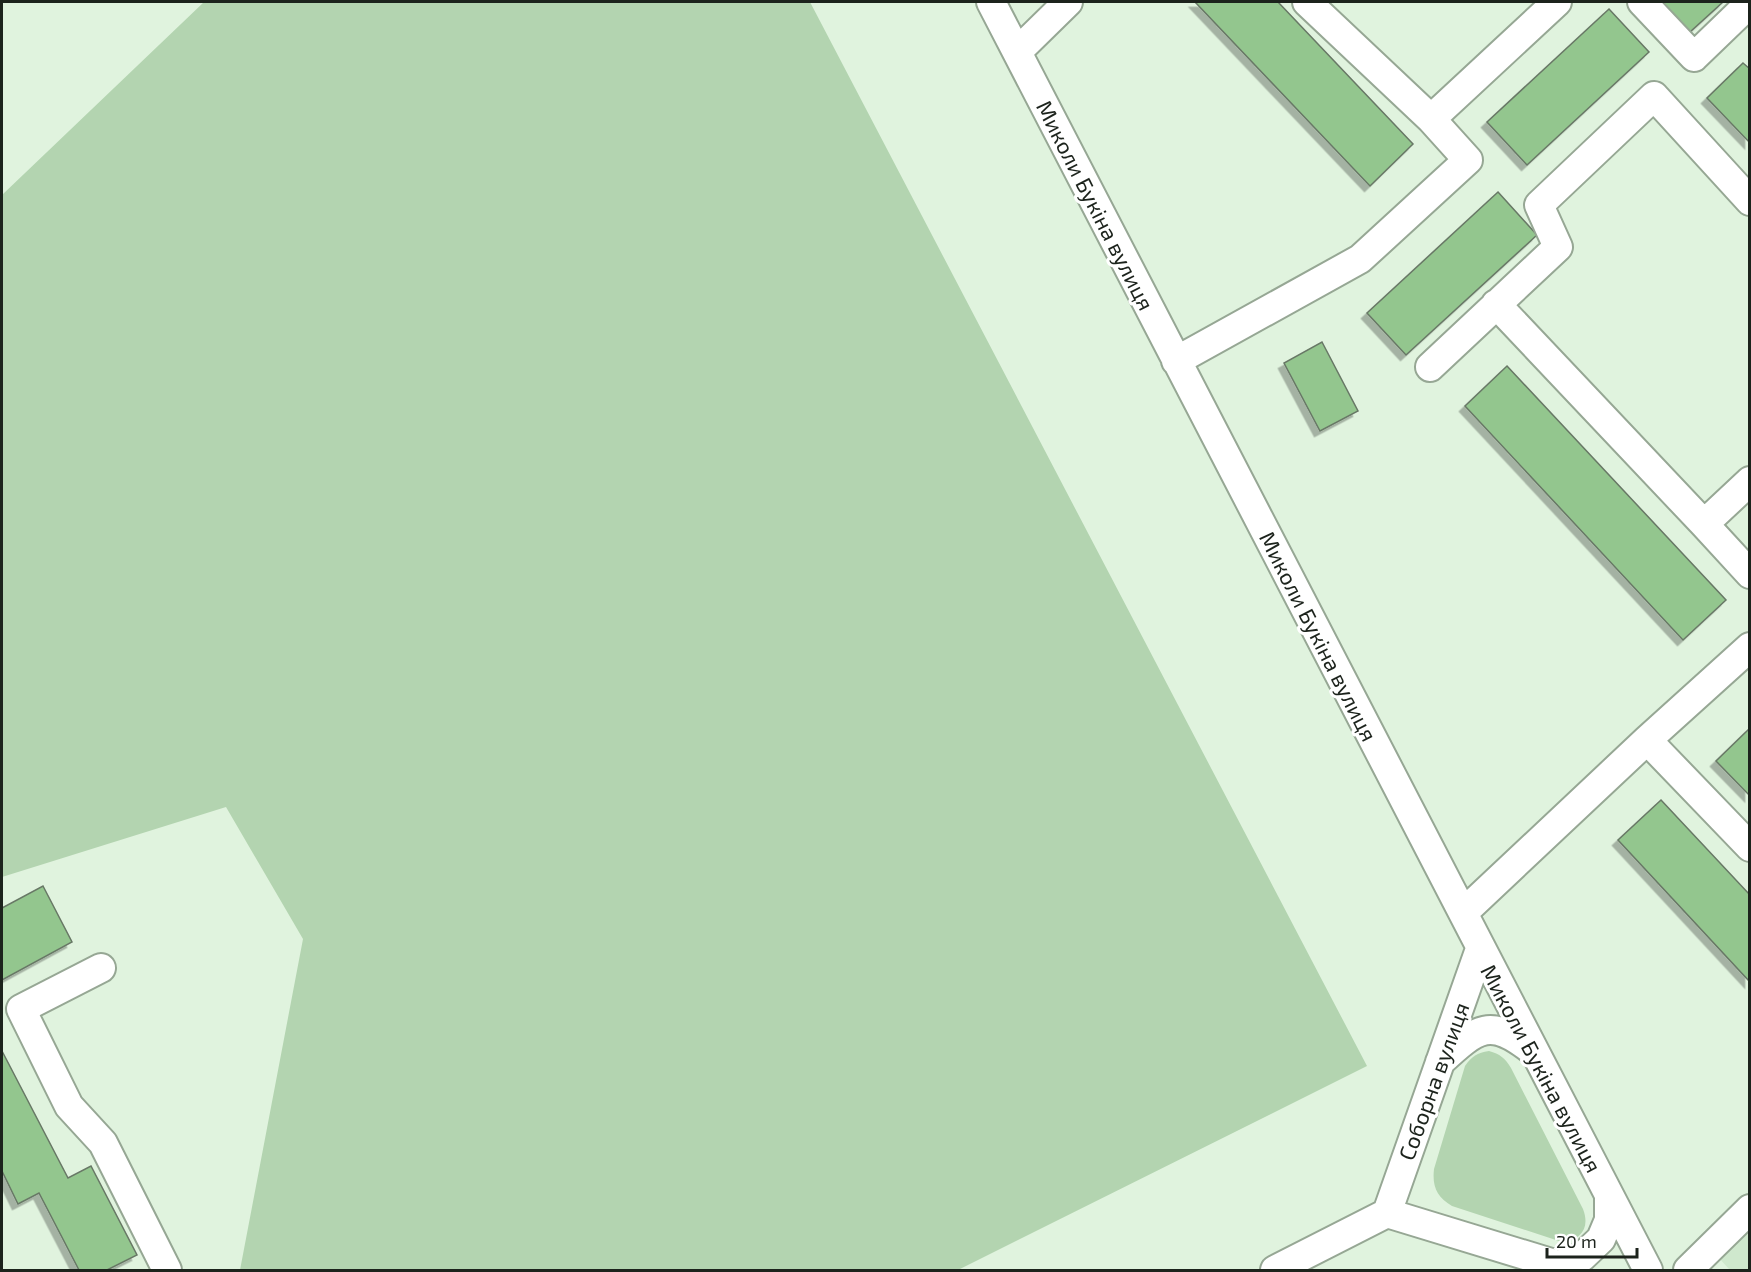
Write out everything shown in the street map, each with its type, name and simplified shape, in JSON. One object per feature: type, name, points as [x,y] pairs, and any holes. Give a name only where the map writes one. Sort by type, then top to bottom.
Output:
[{"type":"street","name":"Миколи Букіна вулиця","points":[[991,2],[1648,1270]]},
{"type":"street","points":[[1017,52],[1068,2]]},
{"type":"street","points":[[1176,361],[1360,259],[1468,160],[1431,119],[1307,2]]},
{"type":"street","points":[[1431,119],[1557,2]]},
{"type":"street","points":[[1641,2],[1694,57],[1749,3]]},
{"type":"street","points":[[1430,366],[1558,247],[1539,205],[1654,96],[1749,201]]},
{"type":"street","points":[[1496,304],[1749,574]]},
{"type":"street","points":[[1704,524],[1749,481]]},
{"type":"street","points":[[1463,913],[1749,647]]},
{"type":"street","points":[[1647,740],[1749,847]]},
{"type":"street","name":"Соборна вулиця","points":[[1387,1213],[1480,949]]},
{"type":"street","points":[[101,968],[21,1010],[69,1106],[103,1143],[167,1270]]},
{"type":"street","points":[[1440,1062],[1462,1042],[1480,1031],[1500,1030],[1515,1037],[1534,1053]]},
{"type":"street","points":[[1275,1270],[1387,1213],[1566,1268],[1601,1239],[1609,1220],[1609,1195]]},
{"type":"street","points":[[1688,1270],[1749,1209]]},
{"type":"shaded area","points":[[204,2],[810,2],[1367,1066],[958,1270],[240,1270],[303,939],[226,807],[2,877],[2,195]]},
{"type":"shaded area","points":[[1489,1051],[1502,1057],[1511,1068],[1583,1209],[1585,1227],[1575,1239],[1562,1242],[1452,1206],[1437,1191],[1434,1169],[1465,1066],[1475,1056]]},
{"type":"shaded area","points":[[1749,1228],[1749,1270],[1730,1270],[1718,1257]]},
{"type":"building","points":[[1195,2],[1278,2],[1413,144],[1370,186]]},
{"type":"building","points":[[1661,2],[1723,2],[1690,32]]},
{"type":"building","points":[[1609,9],[1649,52],[1527,165],[1487,122]]},
{"type":"building","points":[[1743,63],[1750,69],[1750,143],[1707,98]]},
{"type":"building","points":[[1498,192],[1537,235],[1406,355],[1367,313]]},
{"type":"building","points":[[1322,342],[1358,411],[1320,431],[1284,363]]},
{"type":"building","points":[[1507,366],[1726,600],[1683,640],[1465,406]]},
{"type":"building","points":[[1750,728],[1750,796],[1716,761]]},
{"type":"building","points":[[1661,800],[1750,895],[1750,982],[1618,840]]},
{"type":"building","points":[[43,886],[72,942],[2,980],[2,908]]},
{"type":"building","points":[[2,1051],[68,1178],[91,1166],[137,1255],[107,1270],[79,1270],[39,1193],[18,1204],[2,1171]]}]
